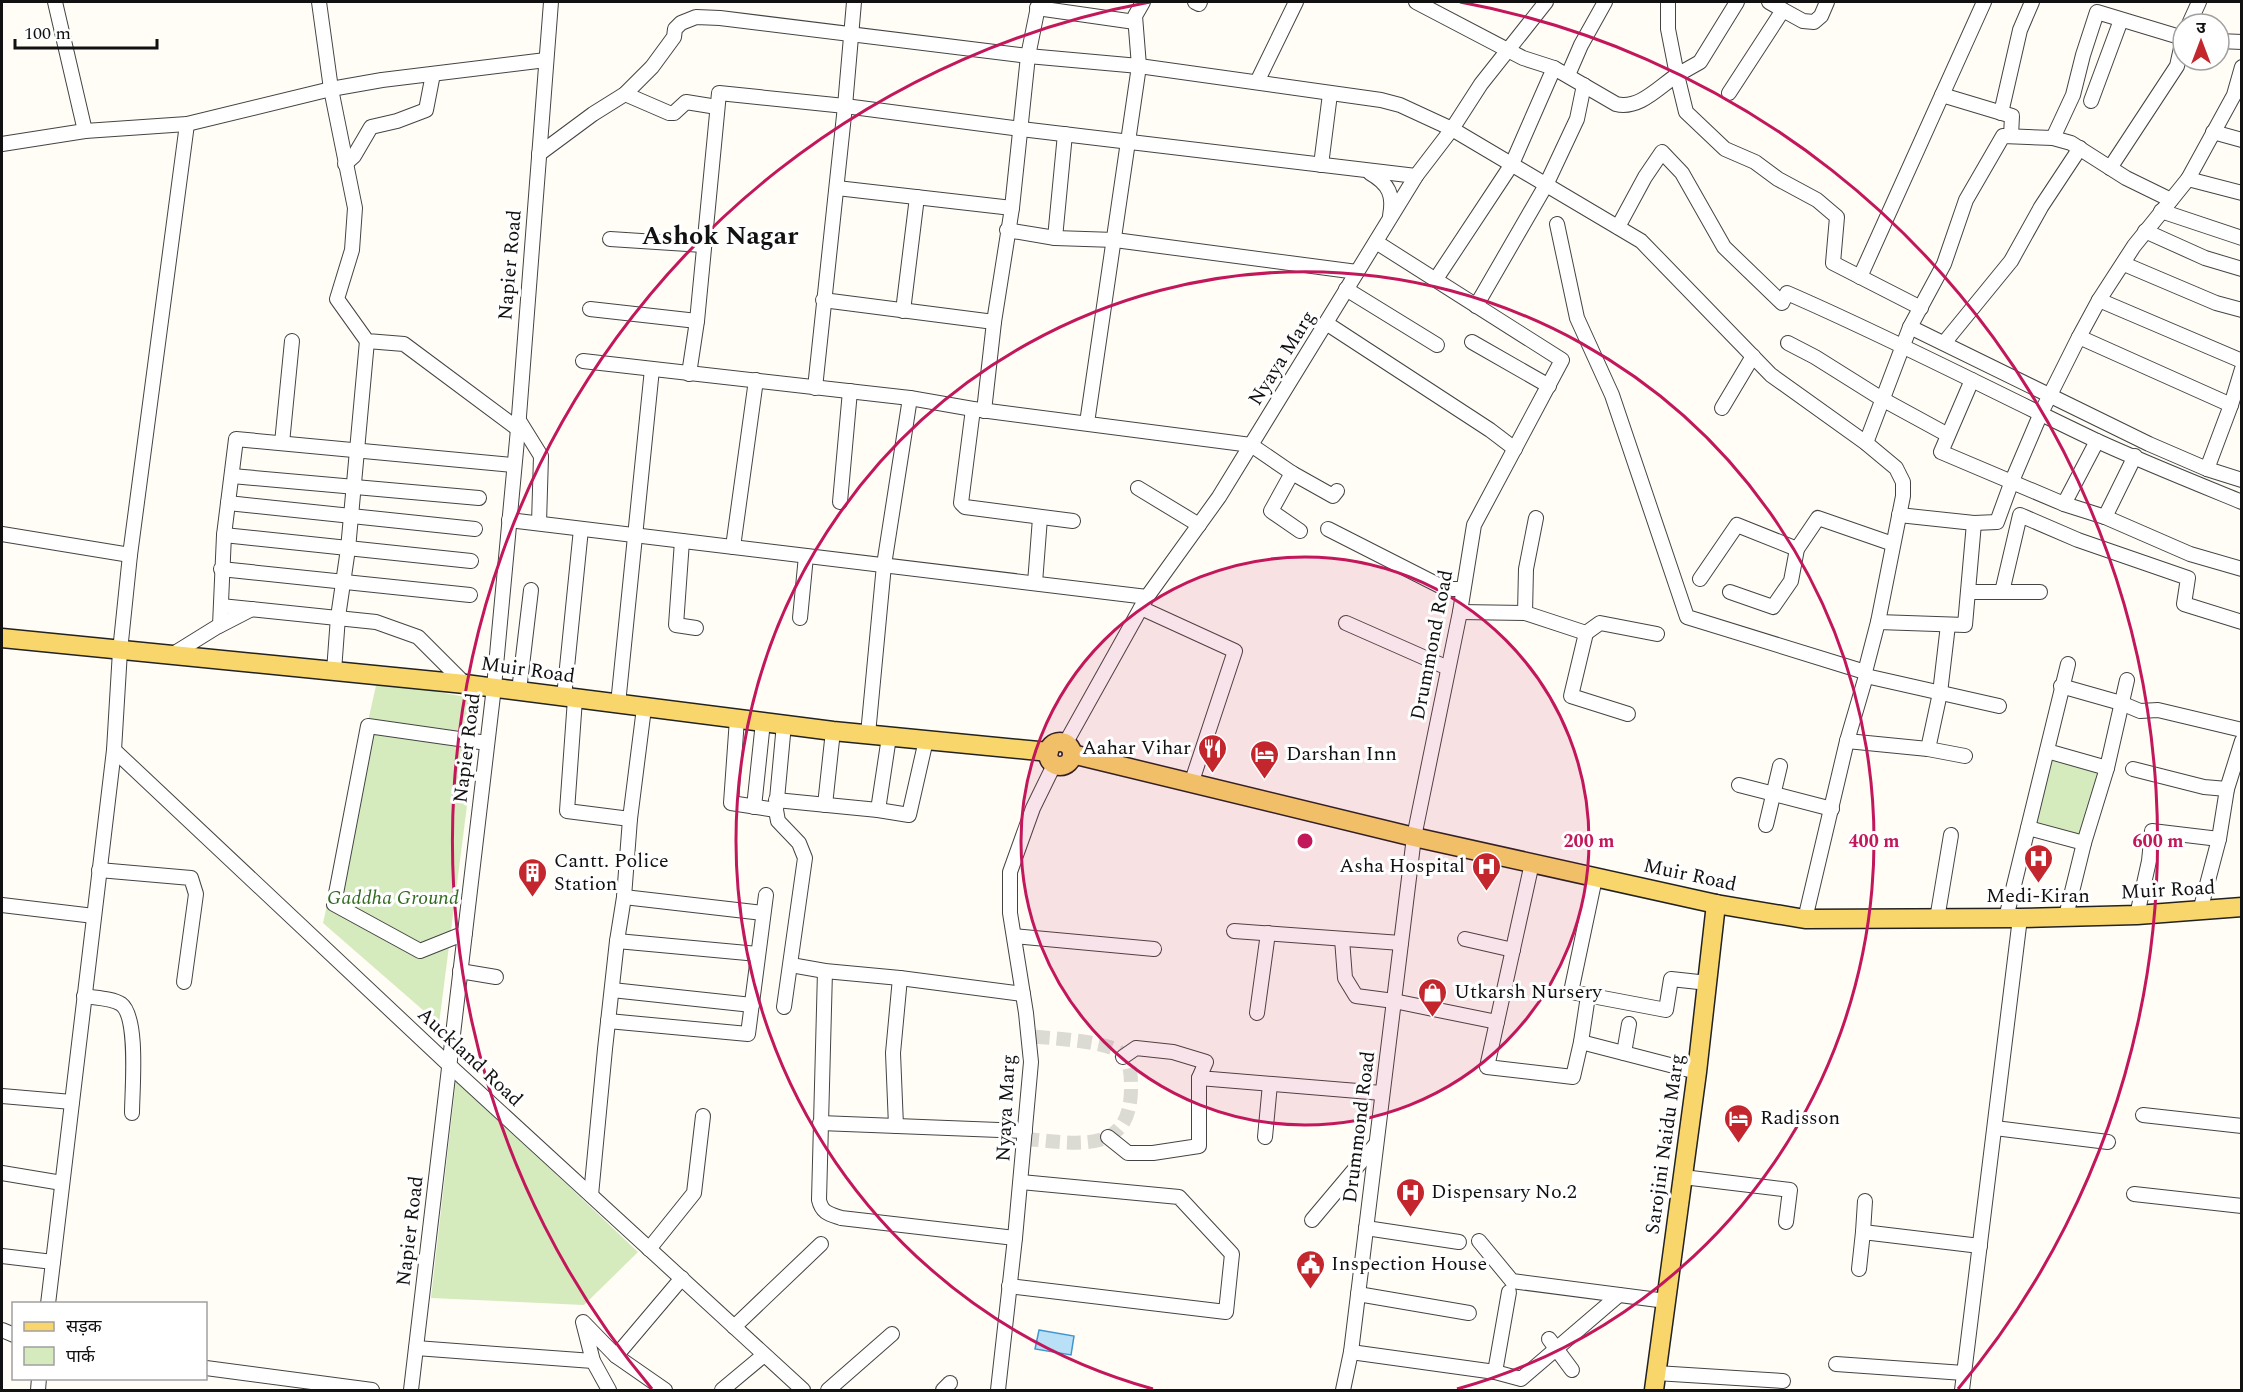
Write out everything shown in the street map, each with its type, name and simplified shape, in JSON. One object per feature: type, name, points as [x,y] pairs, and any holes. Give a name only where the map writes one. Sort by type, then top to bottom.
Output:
[{"type":"main road","name":"Muir Road","points":[[7,637],[120,651],[494,687],[833,731],[1060,754],[1595,878],[1716,904],[1805,919],[2138,915],[2241,907]]},
{"type":"main road","name":"Sarojini Naidu Marg","points":[[1655,1382],[1697,1072],[1716,904]]},
{"type":"street","points":[[55,2],[85,131]]},
{"type":"street","points":[[319,2],[331,88],[355,208],[352,250],[337,299],[367,341],[334,672]]},
{"type":"street","name":"Napier Road","points":[[411,1390],[494,687],[518,424],[551,2]]},
{"type":"street","points":[[814,388],[837,188],[854,2]]},
{"type":"street","points":[[1087,423],[1139,66],[1135,16],[1143,2]]},
{"type":"street","points":[[1195,2],[1199,4],[1200,2]]},
{"type":"street","points":[[1257,82],[1296,2]]},
{"type":"street","points":[[1416,2],[1522,58],[1568,75],[1625,107],[1635,104],[1700,62],[1737,2]]},
{"type":"street","name":"Nyaya Marg","points":[[998,1390],[1021,1182],[1031,1062],[1010,914],[1010,872],[1033,808],[1060,754],[1144,603],[1199,525],[1251,445],[1416,176],[1452,129],[1481,84],[1546,2]]},
{"type":"street","points":[[1568,75],[1581,45],[1605,2]]},
{"type":"street","points":[[1668,2],[1668,29],[1686,112],[1725,149],[1755,162],[1778,179],[1817,200],[1837,217],[1833,263],[1921,308]]},
{"type":"street","points":[[1729,93],[1774,4],[1803,21],[1814,22],[1821,16],[1827,2]]},
{"type":"street","points":[[1860,277],[1984,2]]},
{"type":"street","points":[[2001,113],[2020,30],[2032,2]]},
{"type":"street","points":[[1073,521],[964,507],[961,503],[1012,208],[1028,56],[1038,5],[1136,22]]},
{"type":"street","points":[[2053,138],[2073,95],[2099,7],[2121,20],[2171,35]]},
{"type":"street","points":[[539,154],[593,114],[626,94],[652,67],[674,37],[675,29],[681,23],[696,17],[720,18],[1028,56],[1139,66],[1381,100],[1400,105],[1452,129],[1641,240],[1771,375],[1866,443],[1896,468],[1903,482],[1904,496],[1878,622],[1805,919]]},
{"type":"street","points":[[2091,100],[2121,20]]},
{"type":"street","points":[[2,144],[85,131],[187,123],[331,88],[546,60]]},
{"type":"street","points":[[1436,279],[1512,164],[1554,68]]},
{"type":"street","points":[[1899,515],[1974,524],[1997,522],[2041,413],[2079,337],[2099,300],[2145,231],[2188,179],[2213,132],[2238,95],[2241,68]]},
{"type":"street","points":[[2110,168],[2173,72]]},
{"type":"street","points":[[345,164],[354,156],[371,127],[397,121],[426,110],[433,74]]},
{"type":"street","points":[[1476,306],[1546,185],[1577,119],[1584,85]]},
{"type":"street","points":[[689,374],[719,93],[845,106],[1416,176]]},
{"type":"street","points":[[626,94],[669,113],[674,113],[686,102],[717,106]]},
{"type":"street","points":[[1321,165],[1330,94]]},
{"type":"street","points":[[1941,95],[2012,116],[2011,136]]},
{"type":"street","points":[[48,1302],[114,750],[120,651],[130,555],[187,123]]},
{"type":"street","points":[[2213,132],[2241,140]]},
{"type":"street","points":[[1054,238],[1065,134]]},
{"type":"street","points":[[1866,443],[1910,327],[1944,264],[1966,200],[2003,136],[2053,138],[2072,143],[2126,178],[2171,200]]},
{"type":"street","points":[[1944,343],[2011,261],[2041,207],[2080,148]]},
{"type":"street","points":[[1618,227],[1645,177],[1662,152],[1682,173],[1724,247],[1782,303],[1787,293],[1849,320],[2097,441],[2241,502]]},
{"type":"street","points":[[1366,170],[1383,181],[1388,188],[1392,206],[1390,218]]},
{"type":"street","points":[[2188,179],[2241,193]]},
{"type":"street","points":[[837,188],[1012,208]]},
{"type":"street","points":[[903,311],[917,197]]},
{"type":"street","points":[[2161,211],[2241,238]]},
{"type":"street","points":[[1557,224],[1577,318],[1612,395],[1686,617],[1866,674],[1999,706]]},
{"type":"street","points":[[1007,230],[1054,238],[1115,240],[1357,272]]},
{"type":"street","points":[[2145,231],[2205,258],[2241,269]]},
{"type":"street","points":[[610,239],[703,245]]},
{"type":"street","name":"Drummond Road","points":[[1344,1390],[1351,1352],[1414,837],[1460,612],[1474,525],[1562,360],[1376,242]]},
{"type":"street","points":[[2124,264],[2216,303],[2241,310]]},
{"type":"street","points":[[1346,289],[1437,345]]},
{"type":"street","points":[[823,300],[994,322]]},
{"type":"street","points":[[2099,300],[2241,361]]},
{"type":"street","points":[[590,309],[696,321]]},
{"type":"street","points":[[1326,322],[1490,430],[1515,449]]},
{"type":"street","points":[[1910,327],[2149,444],[2207,469],[2241,480]]},
{"type":"street","points":[[2079,337],[2231,405]]},
{"type":"street","points":[[282,443],[292,341]]},
{"type":"street","points":[[367,341],[404,344],[518,424],[541,456],[539,524]]},
{"type":"street","points":[[1472,342],[1549,386]]},
{"type":"street","points":[[1788,343],[1948,435]]},
{"type":"street","points":[[1722,408],[1753,356]]},
{"type":"street","points":[[583,361],[910,398],[978,410],[1251,445],[1292,473],[1333,496],[1337,491]]},
{"type":"street","points":[[618,704],[652,369]]},
{"type":"street","points":[[2207,469],[2231,405],[2241,369]]},
{"type":"street","points":[[733,547],[756,380]]},
{"type":"street","points":[[1972,380],[1941,452],[2190,554],[2241,569]]},
{"type":"street","points":[[840,502],[850,391]]},
{"type":"street","points":[[868,734],[884,565],[910,398]]},
{"type":"street","points":[[219,626],[224,535],[236,439],[513,465]]},
{"type":"street","points":[[2064,504],[2097,441]]},
{"type":"street","points":[[2105,518],[2136,456]]},
{"type":"street","points":[[1292,473],[1271,511],[1300,531]]},
{"type":"street","points":[[232,476],[479,498]]},
{"type":"street","points":[[1138,488],[1199,525]]},
{"type":"street","points":[[228,503],[475,529]]},
{"type":"street","points":[[2002,592],[2020,515],[2078,540],[2188,578],[2184,604],[2241,622]]},
{"type":"street","points":[[1035,583],[1040,518]]},
{"type":"street","points":[[1525,613],[1526,569],[1536,518]]},
{"type":"street","points":[[1730,592],[1773,607],[1791,581],[1797,549],[1818,518],[1893,544]]},
{"type":"street","points":[[509,520],[1035,583],[1144,603],[1235,651],[1191,784]]},
{"type":"street","points":[[1878,622],[1965,626],[1970,592],[1974,524]]},
{"type":"street","points":[[1700,579],[1737,525],[1797,549]]},
{"type":"street","points":[[1328,528],[1446,589],[1463,589]]},
{"type":"street","points":[[581,529],[569,698],[567,811],[630,819]]},
{"type":"street","points":[[2,534],[130,555]]},
{"type":"street","points":[[224,535],[471,561]]},
{"type":"street","points":[[682,541],[676,625],[696,628]]},
{"type":"street","points":[[800,618],[806,556]]},
{"type":"street","points":[[221,569],[470,595]]},
{"type":"street","points":[[519,691],[531,590]]},
{"type":"street","points":[[1970,592],[2040,592]]},
{"type":"street","points":[[220,606],[338,616],[376,622],[418,636],[465,684]]},
{"type":"street","points":[[170,656],[219,626],[253,609]]},
{"type":"street","points":[[1460,612],[1525,613],[1586,633]]},
{"type":"street","points":[[1346,622],[1448,668]]},
{"type":"street","points":[[1628,714],[1571,696],[1586,633],[1600,623],[1657,634]]},
{"type":"street","points":[[1928,749],[1940,693],[1948,625]]},
{"type":"street","points":[[1962,1390],[1995,1128],[2013,918],[2028,828],[2068,664]]},
{"type":"street","points":[[2066,916],[2084,843],[2107,768],[2127,680]]},
{"type":"street","points":[[2061,686],[2121,703],[2140,711],[2158,710],[2241,730]]},
{"type":"street","points":[[591,1195],[608,1021],[644,708]]},
{"type":"street","points":[[737,719],[731,803],[754,807],[825,805],[909,815],[926,740]]},
{"type":"street","points":[[754,807],[763,722]]},
{"type":"street","points":[[784,724],[776,805],[778,821],[799,843],[805,858],[784,1006]]},
{"type":"street","points":[[465,933],[420,951],[334,904],[368,726],[487,743]]},
{"type":"street","points":[[825,805],[833,731]]},
{"type":"street","points":[[878,810],[889,737]]},
{"type":"street","points":[[1847,741],[1928,749],[1965,756]]},
{"type":"street","points":[[2200,911],[2219,839],[2227,789],[2241,741]]},
{"type":"street","name":"Auckland Road","points":[[114,750],[449,1065],[802,1390]]},
{"type":"street","points":[[2047,750],[2107,768]]},
{"type":"street","points":[[1766,825],[1780,766]]},
{"type":"street","points":[[2133,769],[2204,787],[2227,789]]},
{"type":"street","points":[[1739,785],[1832,809]]},
{"type":"street","points":[[2028,828],[2084,843]]},
{"type":"street","points":[[2138,915],[2149,861],[2152,831],[2219,839]]},
{"type":"street","points":[[1937,919],[1951,835]]},
{"type":"street","points":[[1532,863],[1487,1067],[1573,1077],[1588,996]]},
{"type":"street","points":[[99,870],[191,878],[196,894],[184,982]]},
{"type":"street","points":[[1595,878],[1571,992],[1666,1010],[1671,979],[1708,983]]},
{"type":"street","points":[[608,1021],[748,1034],[766,895]]},
{"type":"street","points":[[624,897],[763,913]]},
{"type":"street","points":[[2,905],[94,916]]},
{"type":"street","points":[[1234,931],[1401,943]]},
{"type":"street","points":[[1257,1014],[1268,933]]},
{"type":"street","points":[[1014,936],[1154,949]]},
{"type":"street","points":[[1342,939],[1345,978],[1356,996],[1394,1001],[1497,1022]]},
{"type":"street","points":[[1465,939],[1513,950]]},
{"type":"street","points":[[617,941],[758,954]]},
{"type":"street","points":[[791,964],[825,971],[1023,994]]},
{"type":"street","points":[[460,971],[496,977]]},
{"type":"street","points":[[825,971],[820,1123],[819,1200],[821,1209],[827,1214],[841,1218],[1015,1238]]},
{"type":"street","points":[[896,1126],[893,1053],[900,978]]},
{"type":"street","points":[[612,990],[752,1005]]},
{"type":"street","points":[[84,996],[121,1004],[130,1015],[133,1033],[132,1113]]},
{"type":"street","points":[[1624,1053],[1629,1024]]},
{"type":"street","points":[[1581,1042],[1697,1072]]},
{"type":"street","points":[[1108,1137],[1128,1154],[1154,1153],[1199,1146],[1199,1078],[1206,1062],[1173,1052],[1136,1048],[1123,1057]]},
{"type":"street","points":[[1199,1078],[1383,1093]]},
{"type":"street","points":[[1265,1137],[1270,1084]]},
{"type":"street","points":[[2,1096],[72,1102]]},
{"type":"street","points":[[2143,1115],[2241,1126]]},
{"type":"street","points":[[649,1249],[694,1193],[703,1116]]},
{"type":"street","points":[[820,1123],[1025,1131]]},
{"type":"street","points":[[1995,1128],[2108,1142]]},
{"type":"street","points":[[1312,1220],[1376,1144]]},
{"type":"street","points":[[2,1173],[62,1183]]},
{"type":"street","points":[[1683,1177],[1790,1190],[1786,1222]]},
{"type":"street","points":[[1009,1286],[1226,1312],[1232,1254],[1179,1197],[1021,1182]]},
{"type":"street","points":[[2134,1194],[2241,1206]]},
{"type":"street","points":[[1859,1269],[1866,1201]]},
{"type":"street","points":[[1366,1228],[1458,1242]]},
{"type":"street","points":[[1863,1232],[1980,1246]]},
{"type":"street","points":[[1479,1241],[1512,1281],[1666,1302]]},
{"type":"street","points":[[734,1327],[821,1244]]},
{"type":"street","points":[[2,1256],[53,1262]]},
{"type":"street","points":[[616,1356],[682,1278]]},
{"type":"street","points":[[1495,1372],[1509,1292]]},
{"type":"street","points":[[1358,1294],[1469,1313]]},
{"type":"street","points":[[1351,1352],[1495,1372],[1521,1379],[1553,1344],[1619,1295]]},
{"type":"street","points":[[609,1390],[593,1361],[583,1322],[616,1356],[665,1390]]},
{"type":"street","points":[[828,1390],[892,1334]]},
{"type":"street","points":[[1553,1344],[1572,1370]]},
{"type":"street","points":[[416,1348],[593,1361]]},
{"type":"street","points":[[722,1390],[764,1355]]},
{"type":"street","points":[[1836,1364],[1964,1373]]},
{"type":"street","points":[[207,1368],[372,1390]]},
{"type":"street","points":[[1655,1382],[1784,1380]]},
{"type":"green space","name":"Gaddha Ground","points":[[377,681],[466,697],[479,712],[439,1024],[323,923]]},
{"type":"green space","points":[[2053,759],[2100,772],[2082,837],[2036,823]]},
{"type":"green space","points":[[456,1079],[638,1252],[584,1305],[431,1298]]},
{"type":"water","points":[[1039,1330],[1074,1336],[1071,1355],[1035,1349]]},
{"type":"tunnel","points":[[1025,1139],[1080,1143],[1110,1136],[1121,1126],[1128,1110],[1131,1088],[1128,1063],[1118,1051],[1089,1042],[1028,1036]]},
{"type":"place","name":"Aahar Vihar","points":[[1212,774]]},
{"type":"place","name":"Darshan Inn","points":[[1265,780]]},
{"type":"place","name":"Medi-Kiran","points":[[2038,884]]},
{"type":"place","name":"Asha Hospital","points":[[1486,892]]},
{"type":"place","name":"Cantt. Police Station","points":[[533,898]]},
{"type":"place","name":"Utkarsh Nursery","points":[[1433,1018]]},
{"type":"place","name":"Radisson","points":[[1739,1144]]},
{"type":"place","name":"Dispensary No.2","points":[[1410,1218]]},
{"type":"place","name":"Inspection House","points":[[1310,1290]]},
{"type":"district","name":"Ashok Nagar","points":[[720,236]]}]
